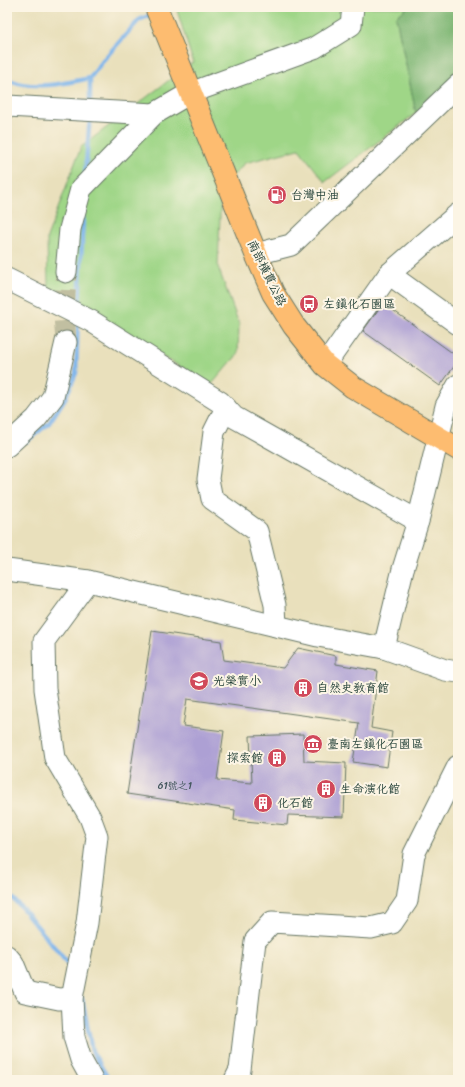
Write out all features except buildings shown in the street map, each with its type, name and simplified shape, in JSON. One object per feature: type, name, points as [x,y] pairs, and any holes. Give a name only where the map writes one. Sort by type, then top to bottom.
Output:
[{"type":"main road","name":"南部橫貫公路","points":[[156,7],[256,254],[273,293],[294,326],[325,365],[353,387],[458,449]]},
{"type":"lane","points":[[66,272],[70,229],[81,189],[154,114],[190,93],[314,48],[351,25],[353,7]]},
{"type":"lane","points":[[256,254],[291,245],[458,85]]},
{"type":"lane","points":[[7,106],[154,114]]},
{"type":"lane","points":[[325,365],[389,274],[458,214]]},
{"type":"lane","points":[[389,274],[458,324]]},
{"type":"lane","points":[[7,279],[92,321],[220,402],[234,417],[418,521]]},
{"type":"lane","points":[[7,446],[36,419],[53,397],[66,342]]},
{"type":"lane","points":[[384,648],[403,569],[418,521],[446,406],[458,385]]},
{"type":"lane","points":[[226,408],[214,432],[208,479],[212,499],[257,531],[274,605],[276,626]]},
{"type":"lane","points":[[7,570],[88,581],[276,626],[384,648],[445,670],[458,672]]},
{"type":"lane","points":[[88,581],[44,641],[45,689],[55,758],[90,817],[97,836],[87,923],[72,998],[74,1037],[81,1060],[92,1080]]},
{"type":"lane","points":[[235,1080],[240,1070],[255,941],[272,922],[371,928],[392,923],[407,901],[414,854],[458,766]]},
{"type":"lane","points":[[7,956],[13,963],[25,992],[59,999],[72,998]]},
{"type":"green space","points":[[176,7],[408,7],[396,17],[416,113],[325,182],[299,149],[245,163],[221,189],[218,267],[239,324],[238,354],[212,384],[123,335],[48,289],[47,238],[81,147],[193,62]]},
{"type":"green space","points":[[408,7],[458,7],[458,82],[416,113],[396,17]]},
{"type":"waterway","points":[[90,105],[90,78],[105,58],[139,20],[153,14]]},
{"type":"waterway","points":[[7,80],[28,85],[48,85],[90,78]]},
{"type":"waterway","points":[[85,175],[90,117]]},
{"type":"waterway","points":[[79,309],[83,218]]},
{"type":"waterway","points":[[27,441],[49,423],[66,397],[76,373],[78,320]]},
{"type":"waterway","points":[[7,893],[23,909],[72,969]]},
{"type":"waterway","points":[[82,999],[92,1051],[109,1080]]},
{"type":"tunnel","points":[[66,272],[64,315],[66,342]]},
{"type":"place","name":"台灣中油","points":[[277,195]]},
{"type":"place","name":"左鎮化石園區","points":[[309,304]]},
{"type":"place","name":"光榮實小","points":[[199,681]]},
{"type":"place","name":"自然史教育館","points":[[303,688]]},
{"type":"place","name":"臺南左鎮化石園區","points":[[313,744]]},
{"type":"place","name":"探索館","points":[[277,758]]},
{"type":"place","name":"生命演化館","points":[[326,789]]},
{"type":"place","name":"化石館","points":[[263,803]]}]
